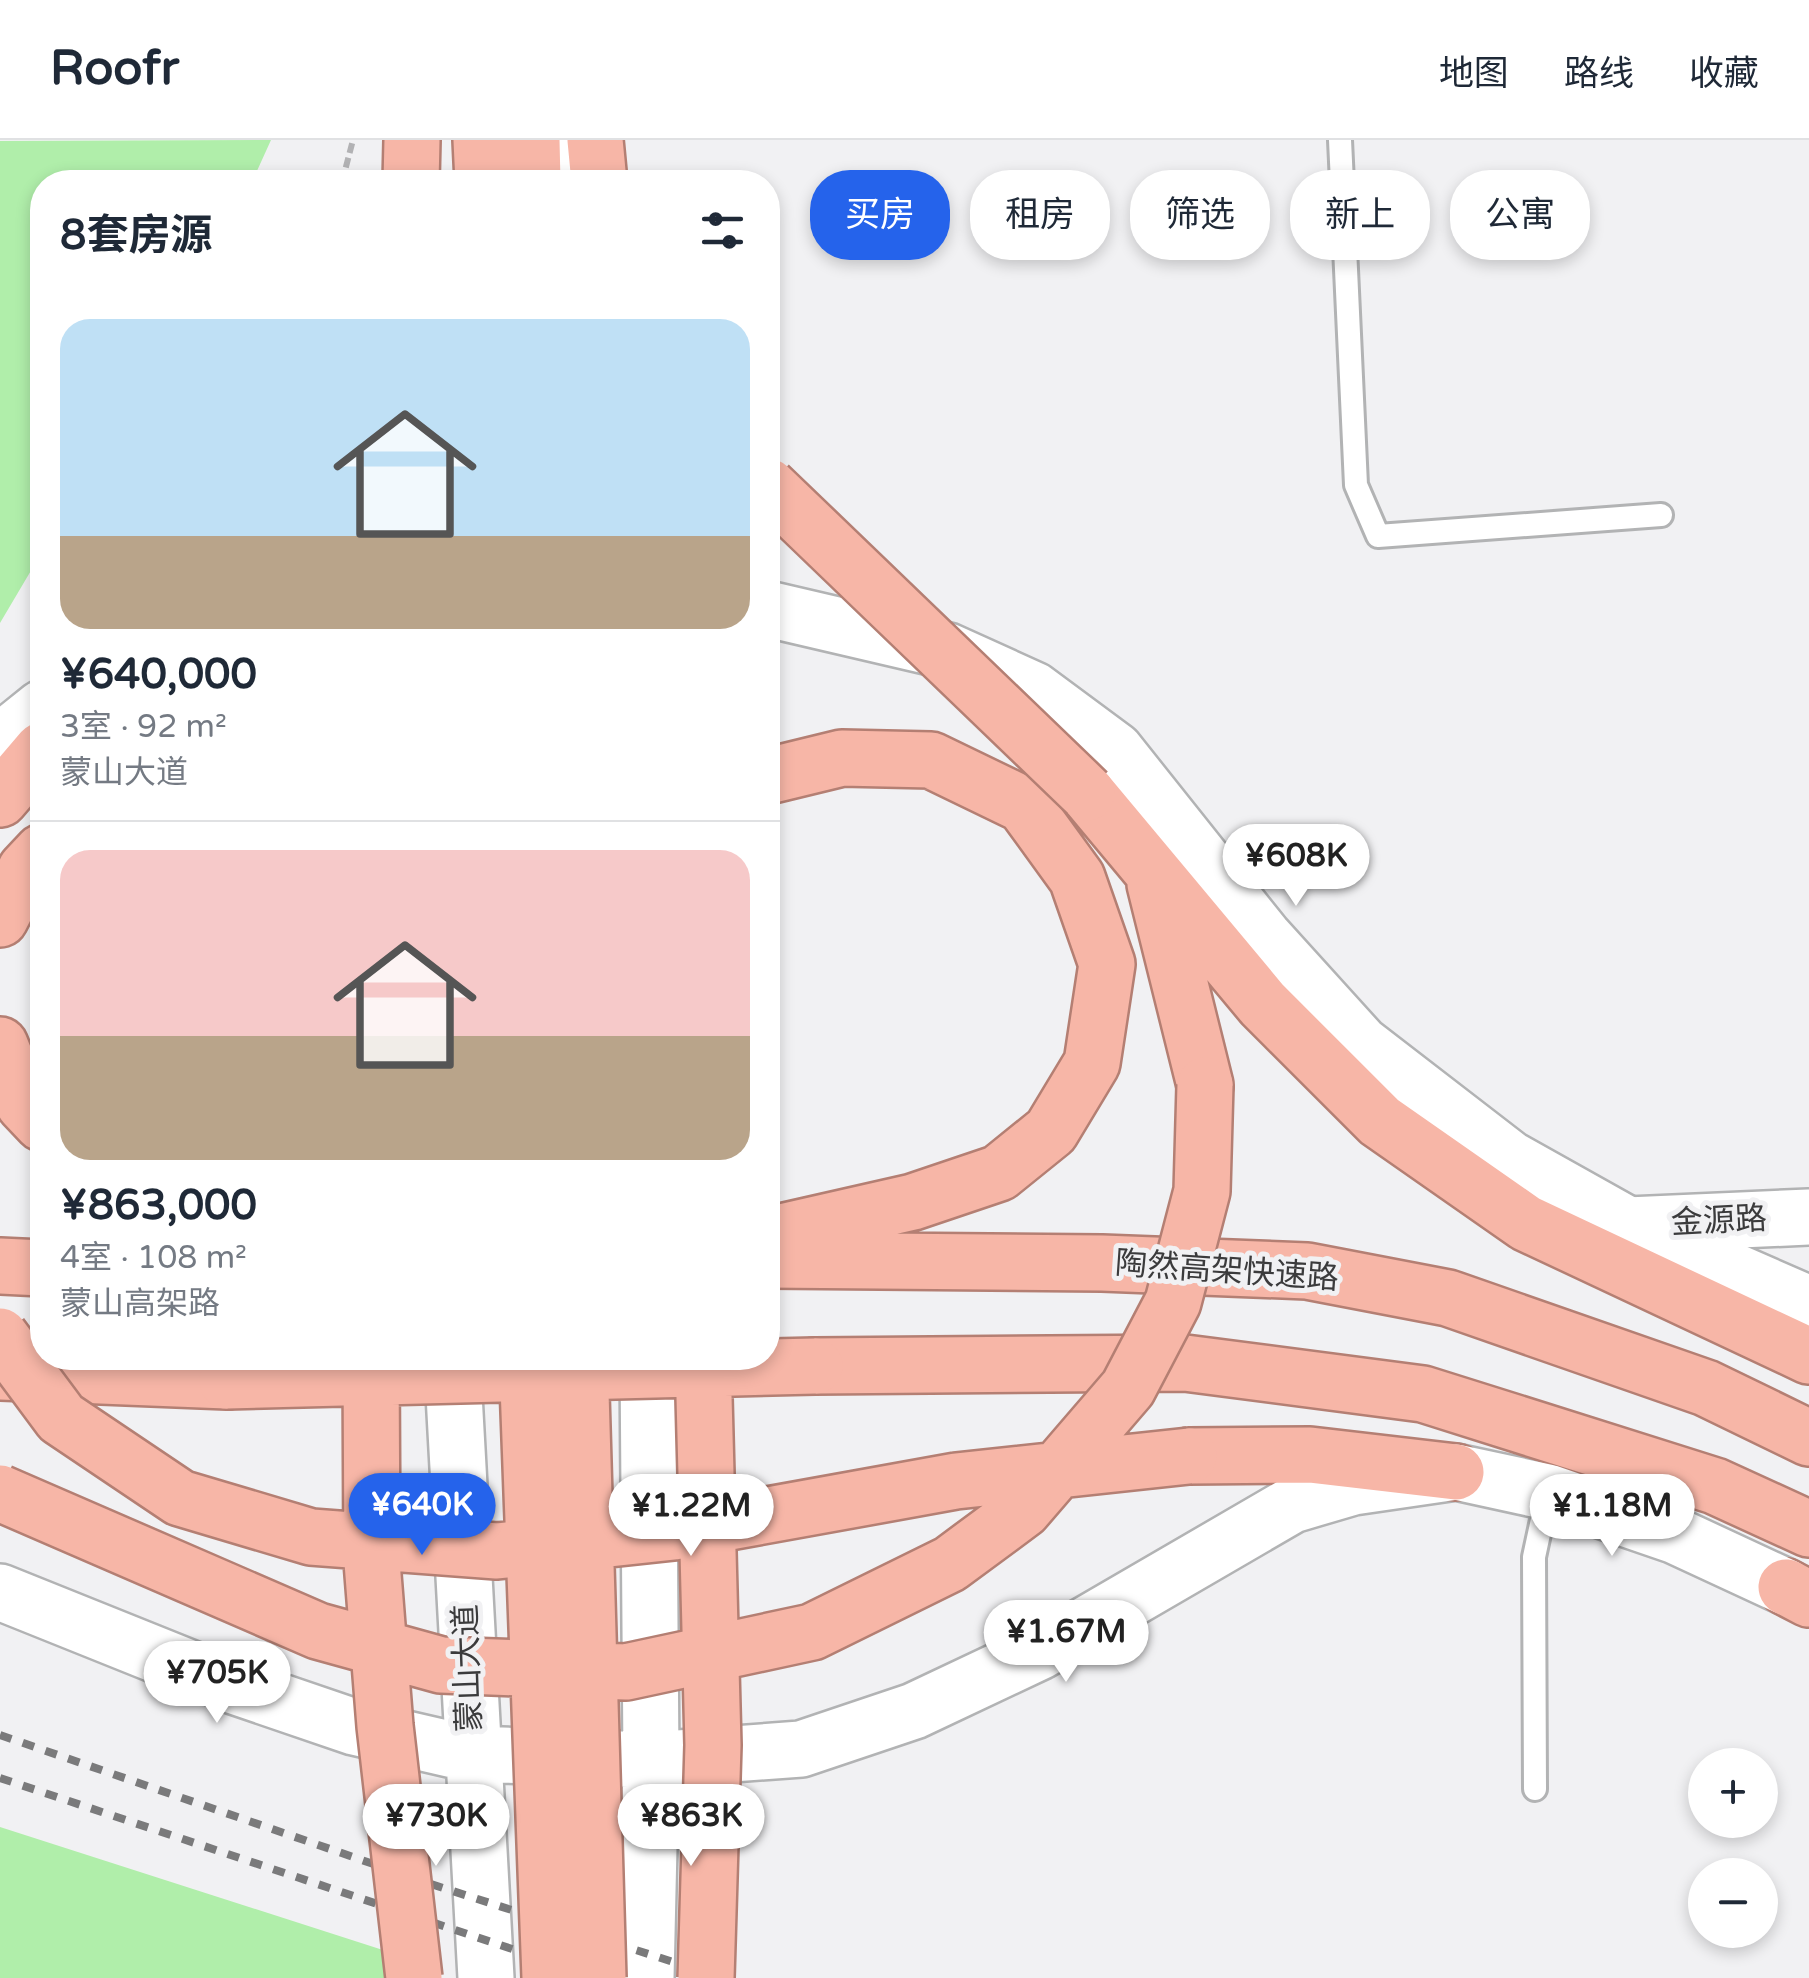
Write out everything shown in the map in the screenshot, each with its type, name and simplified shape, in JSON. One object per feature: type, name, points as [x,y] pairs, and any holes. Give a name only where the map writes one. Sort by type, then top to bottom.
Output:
[{"type":"highway","points":[[481,140],[482,170]]},
{"type":"highway","points":[[532,140],[533,170]]},
{"type":"highway","points":[[780,498],[1087,793],[1263,1004],[1380,1121],[1526,1223],[1809,1356]]},
{"type":"highway","points":[[780,773],[842,758],[931,760],[1024,806],[1077,878],[1107,964],[1092,1063],[1051,1130],[999,1174],[785,1245]]},
{"type":"highway","points":[[0,824],[18,765]]},
{"type":"highway","points":[[0,919],[30,865]]},
{"type":"highway","points":[[0,1493],[318,1631],[441,1665],[626,1672],[812,1632],[950,1564],[1023,1510],[1128,1388],[1173,1302],[1202,1190],[1206,1085],[1152,873]]},
{"type":"highway","points":[[0,1044],[30,1110]]},
{"type":"highway","name":"陶然高架快速路","points":[[785,1245],[1307,1271],[1448,1298],[1706,1388],[1809,1438]]},
{"type":"highway","points":[[0,1266],[30,1267]]},
{"type":"highway","points":[[0,1336],[61,1418],[180,1498],[311,1537],[497,1550],[674,1532],[956,1481],[1189,1456],[1310,1455],[1456,1472]]},
{"type":"highway","points":[[780,1367],[1185,1362],[1424,1394],[1716,1486],[1809,1529]]},
{"type":"highway","points":[[371,1370],[373,1580],[414,1978]]},
{"type":"highway","points":[[527,1370],[550,1978]]},
{"type":"highway","points":[[580,1370],[598,1978]]},
{"type":"highway","points":[[0,1372],[227,1381],[658,1370]]},
{"type":"highway","points":[[703,1370],[712,1744],[706,1978]]},
{"type":"main road","points":[[780,612],[948,650],[1034,690],[1115,750],[1264,937],[1361,1044],[1510,1159],[1628,1225],[1809,1304]]},
{"type":"main road","points":[[18,765],[30,736]]},
{"type":"main road","name":"金源路","points":[[1628,1225],[1809,1217]]},
{"type":"main road","name":"蒙山大道","points":[[453,1370],[486,1978]]},
{"type":"main road","points":[[646,1978],[650,1760],[648,1370]]},
{"type":"main road","points":[[0,1592],[234,1686],[354,1728],[471,1754],[650,1760],[800,1750],[914,1711],[1039,1652],[1292,1504],[1353,1487],[1456,1472],[1548,1492],[1676,1536],[1798,1593]]},
{"type":"lane","points":[[1340,140],[1356,485],[1378,536],[1661,515]]},
{"type":"lane","points":[[1535,1789],[1534,1557],[1548,1492]]},
{"type":"path","points":[[345,170],[353,140]]},
{"type":"green space","points":[[271,140],[257,170],[30,170],[30,572],[0,623],[0,141]]},
{"type":"green space","points":[[0,1827],[386,1951],[390,1978],[0,1978]]},
{"type":"railway","points":[[0,1735],[437,1886],[723,1978]]},
{"type":"railway","points":[[0,1778],[599,1978]]}]
